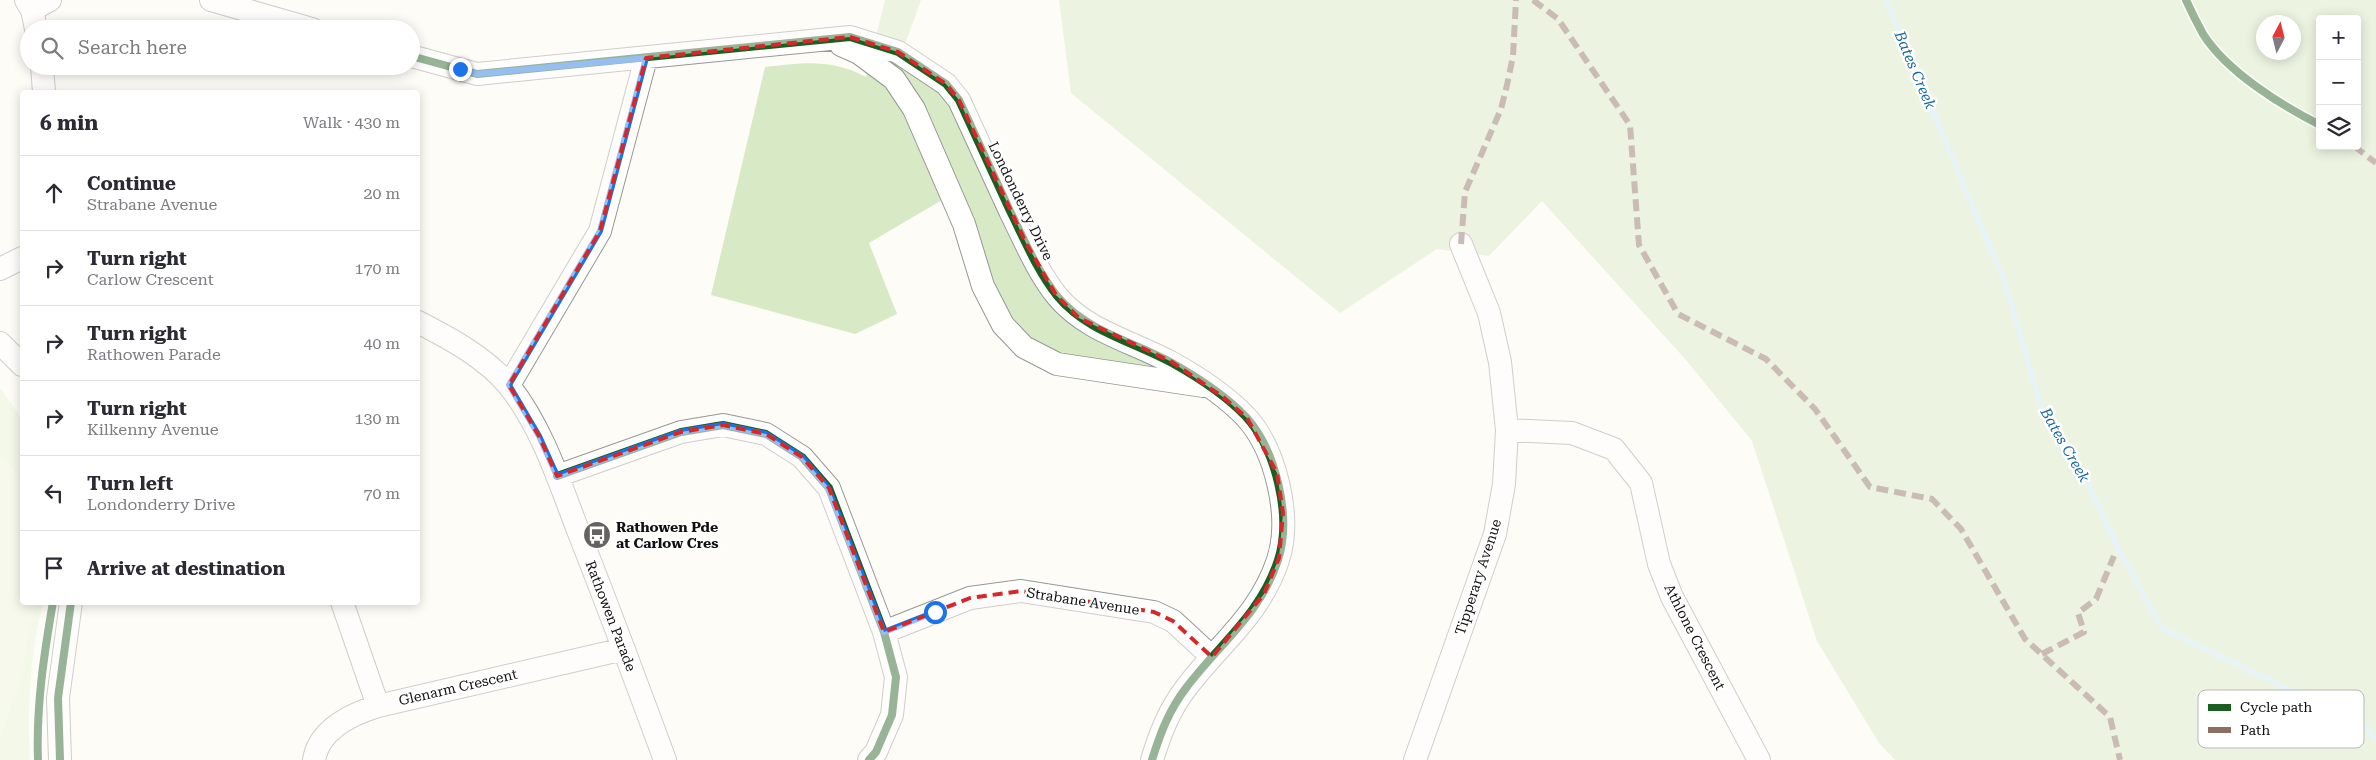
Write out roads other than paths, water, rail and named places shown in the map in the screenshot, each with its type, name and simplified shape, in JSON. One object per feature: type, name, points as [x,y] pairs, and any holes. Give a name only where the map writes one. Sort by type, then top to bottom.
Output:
[{"type":"street","points":[[211,0],[281,20]]},
{"type":"street","name":"Londonderry Drive","points":[[420,58],[477,74],[850,37],[898,52],[946,84],[959,100],[1026,243],[1056,295],[1079,318],[1113,336],[1172,362],[1223,397],[1247,418],[1277,473],[1283,514],[1279,558],[1264,594],[1249,617],[1212,657],[1172,708],[1160,734],[1152,760]]},
{"type":"street","name":"Londonderry Drive","points":[[827,39],[859,53],[894,79],[914,109],[964,224],[983,286],[1003,326],[1024,347],[1057,364],[1208,387]]},
{"type":"street","points":[[509,385],[600,231],[646,58]]},
{"type":"street","points":[[43,75],[44,90]]},
{"type":"street","name":"Tipperary Avenue","points":[[1415,760],[1495,534],[1504,484],[1506,430],[1500,362],[1489,313],[1461,244]]},
{"type":"street","points":[[0,269],[20,259]]},
{"type":"street","name":"Rathowen Parade","points":[[420,323],[452,340],[483,362],[509,385],[539,436],[557,476],[665,760]]},
{"type":"street","points":[[0,343],[20,363]]},
{"type":"street","points":[[557,476],[680,432],[723,425],[766,434],[802,457],[828,488],[884,632],[896,677],[892,715],[876,752],[869,760]]},
{"type":"street","name":"Athlone Crescent","points":[[1506,430],[1572,433],[1614,449],[1641,483],[1659,564],[1672,597],[1759,760]]},
{"type":"street","name":"Strabane Avenue","points":[[884,632],[970,598],[1021,591],[1154,612],[1174,622],[1212,657]]},
{"type":"street","points":[[60,760],[58,698],[72,605]]},
{"type":"street","points":[[343,605],[378,706]]},
{"type":"street","name":"Glenarm Crescent","points":[[314,760],[315,754],[329,732],[352,714],[378,706],[624,649]]},
{"type":"waterway","name":"Bates Creek","points":[[1886,0],[2005,283],[2042,410],[2084,475],[2118,548],[2162,628],[2290,690]]},
{"type":"waterway","name":"Bates Creek","points":[[2364,726],[2376,739]]},
{"type":"place","name":"Rathowen Pde at Carlow Cres","points":[[597,535]]}]
